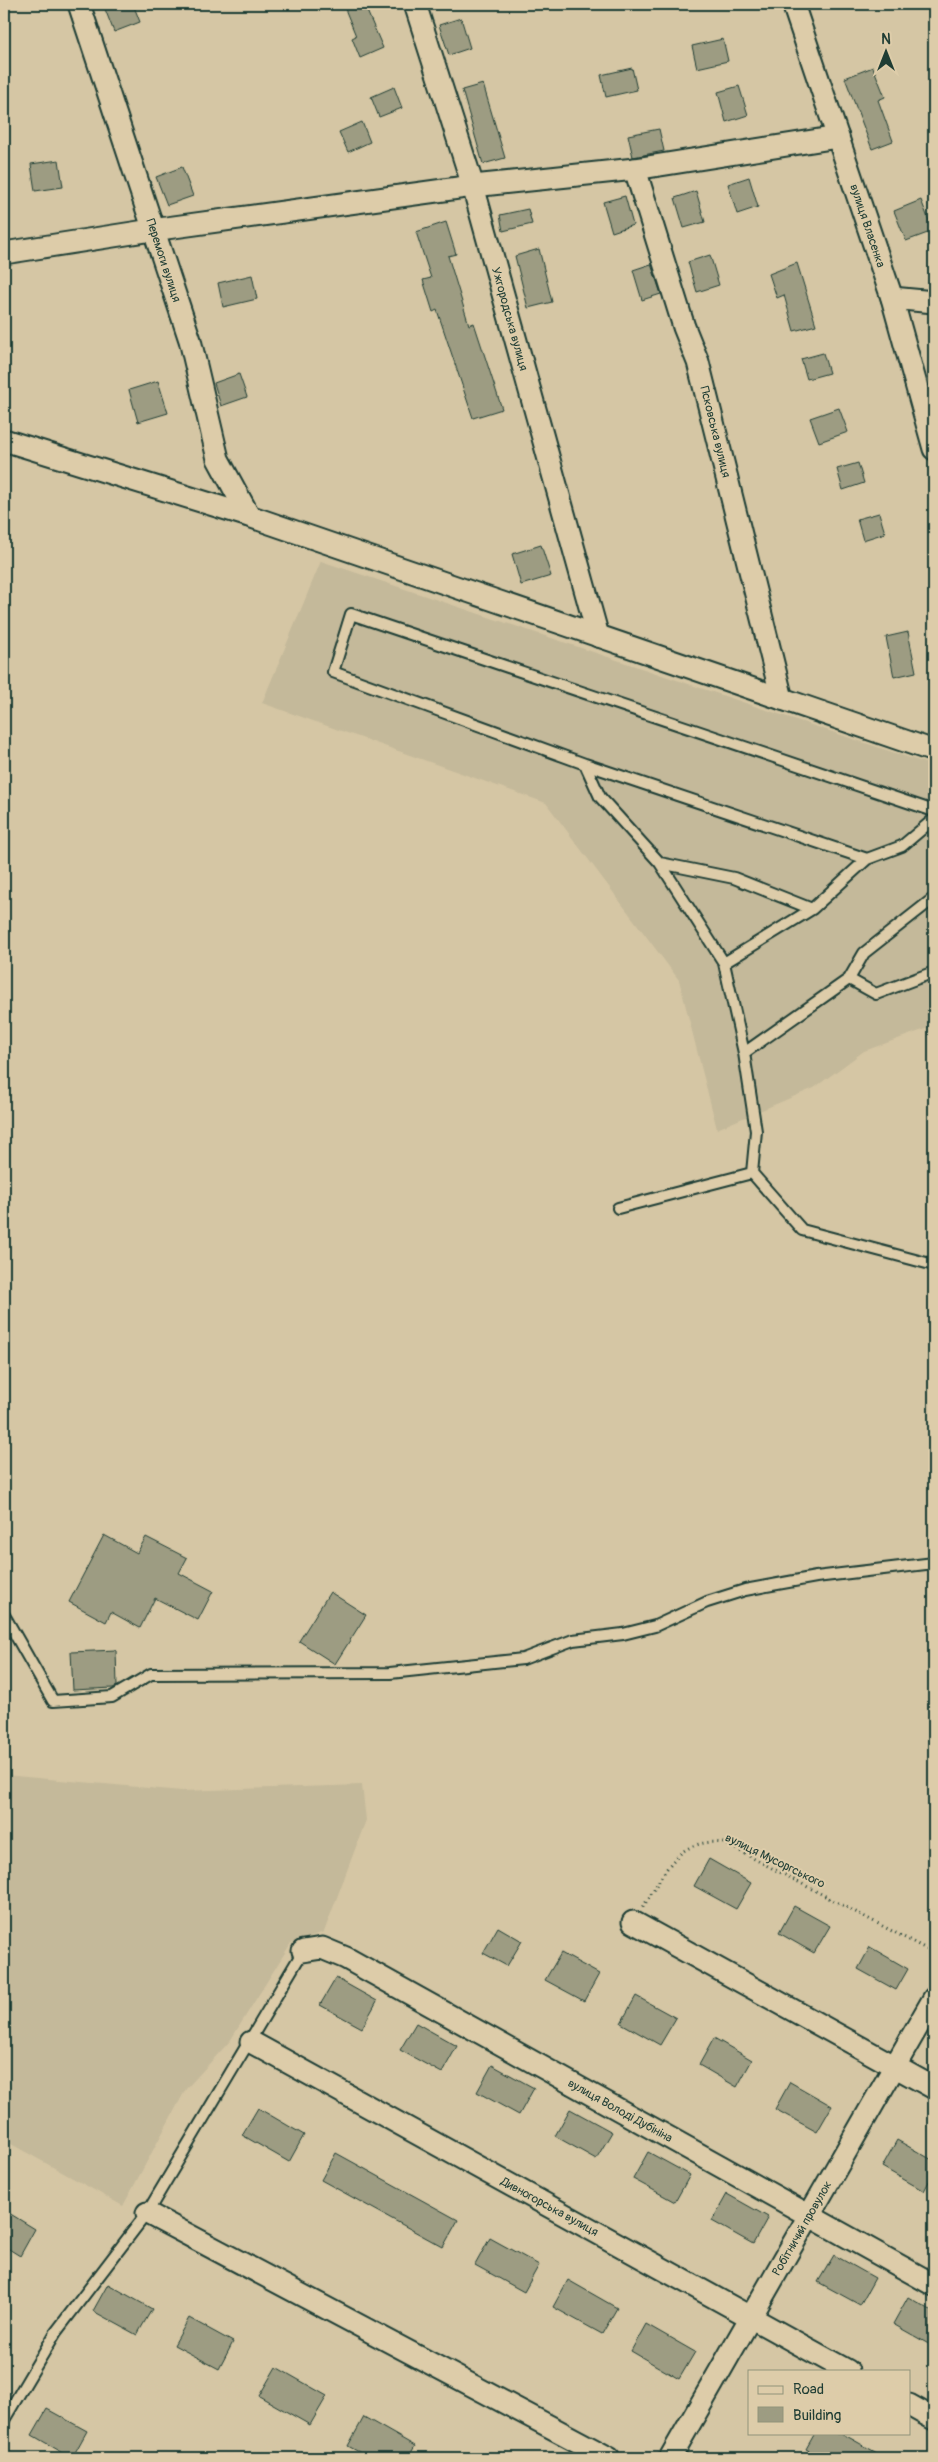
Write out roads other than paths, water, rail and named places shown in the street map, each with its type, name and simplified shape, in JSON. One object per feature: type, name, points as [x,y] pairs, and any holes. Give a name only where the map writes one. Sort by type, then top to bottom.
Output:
[{"type":"street","name":"Перемоги вулиця","points":[[79,4],[152,230],[190,340],[218,459],[249,516]]},
{"type":"street","name":"Ужгородська вулиця","points":[[415,4],[473,186],[598,636]]},
{"type":"street","name":"вулиця Власенка","points":[[793,4],[892,298],[934,449]]},
{"type":"street","points":[[4,253],[152,230],[473,186],[636,170],[838,136]]},
{"type":"street","name":"Псковська вулиця","points":[[636,170],[684,327],[698,362],[782,699]]},
{"type":"street","points":[[892,298],[934,302]]},
{"type":"street","points":[[4,440],[249,516],[934,751]]},
{"type":"street","points":[[633,1922],[934,2088]]},
{"type":"street","name":"вулиця Володі Дубініна","points":[[303,1952],[322,1948],[346,1958],[934,2285]]},
{"type":"street","name":"Робітничий провулок","points":[[670,2458],[753,2317],[934,1998]]},
{"type":"street","name":"Дивногорська вулиця","points":[[251,2042],[846,2370]]},
{"type":"street","points":[[147,2213],[609,2458]]},
{"type":"street","points":[[910,2406],[934,2419]]},
{"type":"lane","points":[[867,858],[586,764],[333,672],[351,614],[934,811]]},
{"type":"lane","points":[[586,764],[600,797],[660,863],[724,963],[744,1053],[756,1131],[752,1173],[802,1230],[934,1265]]},
{"type":"lane","points":[[724,963],[812,909],[867,858],[902,846],[934,819]]},
{"type":"lane","points":[[660,863],[734,878],[812,909]]},
{"type":"lane","points":[[744,1053],[849,980],[864,952],[934,898]]},
{"type":"lane","points":[[849,980],[876,994],[934,972]]},
{"type":"lane","points":[[618,1208],[752,1173]]},
{"type":"lane","points":[[4,1615],[53,1701],[112,1697],[151,1674],[390,1673],[523,1659],[573,1640],[623,1634],[655,1626],[707,1602],[745,1590],[816,1577],[934,1563]]},
{"type":"lane","points":[[4,2420],[56,2332],[147,2213],[251,2042],[303,1952]]}]
